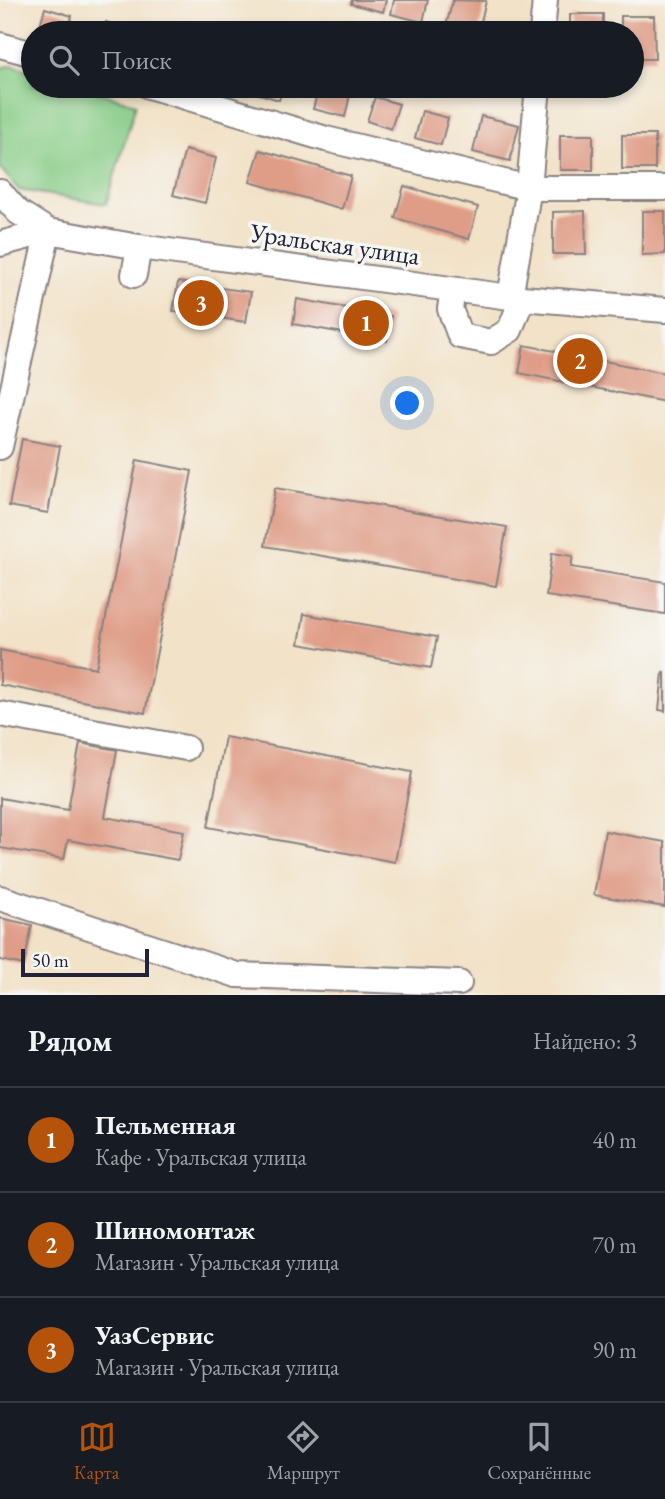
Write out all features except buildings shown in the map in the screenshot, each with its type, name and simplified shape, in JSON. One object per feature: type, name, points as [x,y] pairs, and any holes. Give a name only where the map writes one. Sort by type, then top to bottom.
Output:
[{"type":"street","points":[[543,21],[545,0]]},
{"type":"street","points":[[0,46],[21,51]]},
{"type":"street","points":[[189,98],[326,139],[528,188],[665,188]]},
{"type":"street","points":[[453,290],[450,309],[460,336],[491,342],[510,330],[516,298],[537,98]]},
{"type":"street","points":[[0,192],[18,212],[48,231],[1,438]]},
{"type":"street","name":"Уральская улица","points":[[0,244],[48,231],[139,247],[453,290],[665,310]]},
{"type":"street","points":[[134,275],[139,247]]},
{"type":"street","points":[[0,714],[186,748]]},
{"type":"street","points":[[0,898],[237,975],[459,983]]},
{"type":"green space","points":[[13,65],[21,68],[21,98],[117,98],[136,104],[106,204],[19,190],[0,168],[0,68]]},
{"type":"place","name":"УазСервис","points":[[201,303]]},
{"type":"place","name":"Пельменная","points":[[366,323]]},
{"type":"place","name":"Шиномонтаж","points":[[580,361]]}]
